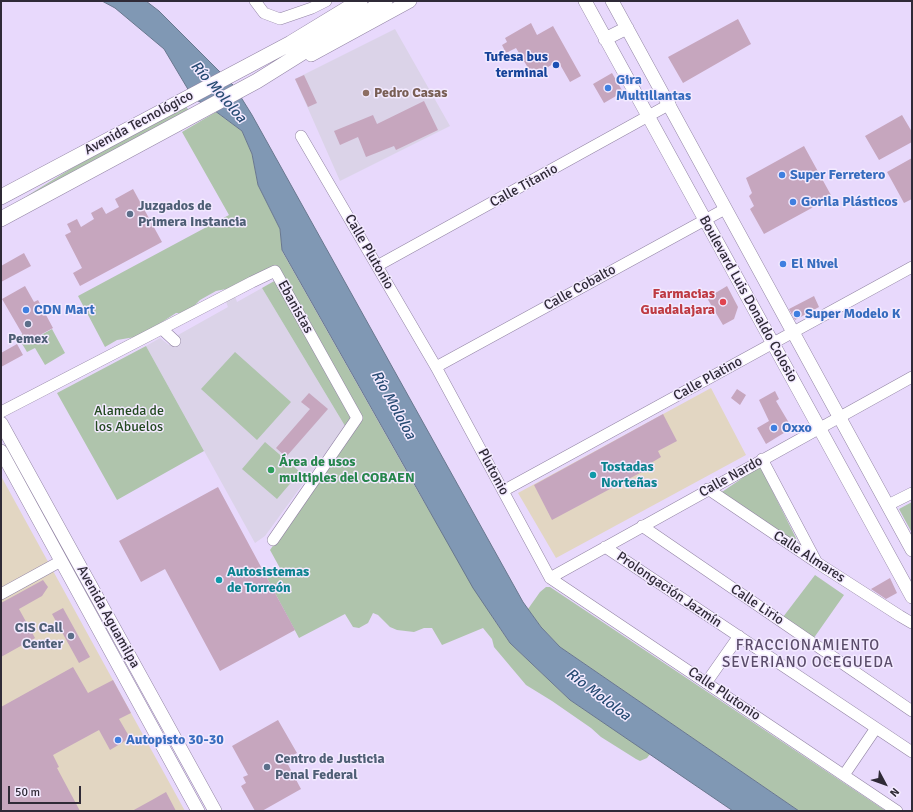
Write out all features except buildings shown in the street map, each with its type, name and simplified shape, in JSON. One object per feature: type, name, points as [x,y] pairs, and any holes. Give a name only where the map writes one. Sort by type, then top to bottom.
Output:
[{"type":"highway","name":"Avenida Tecnológico","points":[[1,197],[291,43],[360,1]]},
{"type":"highway","name":"Avenida Tecnológico","points":[[1,219],[257,81],[385,1]]},
{"type":"main road","name":"Avenida Tecnológico","points":[[283,65],[304,59],[410,1]]},
{"type":"main road","name":"Boulevard Luis Donaldo Colosio","points":[[584,1],[912,597]]},
{"type":"main road","name":"Boulevard Luis Donaldo Colosio","points":[[612,1],[670,104],[792,333],[912,550]]},
{"type":"main road","points":[[605,39],[627,28]]},
{"type":"main road","name":"Avenida Aguamilpa","points":[[1,423],[215,811]]},
{"type":"main road","name":"Avenida Aguamilpa","points":[[1,451],[198,811]]},
{"type":"main road","points":[[64,536],[61,561],[88,580]]},
{"type":"street","points":[[256,1],[264,13],[280,18],[310,4],[326,1]]},
{"type":"street","name":"Calle Titanio","points":[[377,266],[670,104]]},
{"type":"street","name":"Calle Plutonio","points":[[301,136],[436,367]]},
{"type":"street","name":"Calle Cobalto","points":[[436,367],[725,209]]},
{"type":"street","name":"Calle Platino","points":[[503,491],[912,267]]},
{"type":"street","name":"Ebanistas","points":[[1,412],[275,271],[357,418],[272,540]]},
{"type":"street","points":[[162,329],[175,341]]},
{"type":"street","name":"Plutonio","points":[[436,367],[550,578]]},
{"type":"street","name":"Calle Nardo","points":[[550,578],[912,377]]},
{"type":"street","points":[[762,459],[816,562]]},
{"type":"street","name":"Calle Almares","points":[[708,489],[816,562],[912,623]]},
{"type":"street","points":[[888,505],[912,493]]},
{"type":"street","name":"Calle Lirio","points":[[642,526],[912,711]]},
{"type":"street","name":"Prolongación Jazmín","points":[[605,547],[912,752]]},
{"type":"street","points":[[1,594],[61,561]]},
{"type":"street","name":"Calle Plutonio","points":[[550,578],[897,811]]},
{"type":"street","points":[[706,683],[739,636]]},
{"type":"street","points":[[844,775],[876,728]]},
{"type":"shaded area","name":"Pedro Casas","points":[[395,29],[450,126],[340,181],[295,79]]},
{"type":"shaded area","points":[[262,288],[345,426],[265,536],[255,543],[146,346],[160,338],[169,345],[178,335],[228,307],[226,302],[235,296],[237,302]]},
{"type":"shaded area","points":[[711,388],[746,455],[556,558],[518,493]]},
{"type":"shaded area","points":[[1,476],[131,713],[185,811],[1,811]]},
{"type":"green space","points":[[186,106],[189,111],[1,212],[72,168]]},
{"type":"green space","points":[[216,112],[242,131],[252,154],[258,185],[280,229],[282,251],[417,490],[493,618],[510,643],[570,700],[650,754],[647,758],[640,761],[636,759],[601,737],[591,728],[526,685],[494,647],[492,639],[483,628],[442,645],[432,628],[424,628],[414,632],[397,630],[390,627],[378,615],[373,613],[368,623],[359,628],[353,627],[345,614],[299,638],[267,578],[281,570],[270,550],[358,423],[275,272],[231,288],[216,291],[200,300],[193,307],[181,313],[176,313],[135,337],[117,340],[105,347],[78,296],[229,215],[182,132]]},
{"type":"green space","points":[[276,280],[354,415],[345,426],[262,288]]},
{"type":"green space","points":[[52,329],[65,353],[45,365],[35,348],[27,352],[18,337],[23,334],[28,342]]},
{"type":"green space","name":"Alameda de los Abuelos","points":[[146,346],[204,451],[117,500],[57,393]]},
{"type":"green space","points":[[235,352],[291,402],[257,440],[201,389]]},
{"type":"green space","name":"Área de usos multiples del COBAEN","points":[[265,442],[300,472],[277,499],[242,469]]},
{"type":"green space","points":[[760,466],[801,548],[719,494]]},
{"type":"green space","points":[[912,502],[912,533],[899,509]]},
{"type":"green space","points":[[815,575],[844,595],[811,642],[780,621]]},
{"type":"green space","points":[[546,587],[550,587],[886,811],[799,811],[560,647],[541,627],[528,609],[540,592]]},
{"type":"water","name":"Río Mololoa","points":[[102,1],[146,1],[159,11],[234,86],[252,115],[523,602],[541,627],[560,647],[799,811],[733,811],[570,700],[510,643],[473,588],[282,250],[280,229],[258,185],[252,154],[242,131],[207,105],[198,101],[189,91],[164,49],[115,8]]},
{"type":"place","name":"Tufesa bus terminal","points":[[556,65]]},
{"type":"place","name":"Gira Multillantas","points":[[608,88]]},
{"type":"place","name":"Pedro Casas","points":[[366,93]]},
{"type":"place","name":"Super Ferretero","points":[[782,175]]},
{"type":"place","name":"Gorila Plásticos","points":[[793,202]]},
{"type":"place","name":"Juzgados de Primera Instancia","points":[[130,214]]},
{"type":"place","name":"El Nivel","points":[[783,264]]},
{"type":"place","name":"Farmacias Guadalajara","points":[[723,302]]},
{"type":"place","name":"CDN Mart","points":[[26,310]]},
{"type":"place","name":"Super Modelo K","points":[[797,314]]},
{"type":"place","name":"Pemex","points":[[28,324]]},
{"type":"place","name":"Oxxo","points":[[774,428]]},
{"type":"place","name":"Área de usos multiples del COBAEN","points":[[271,470]]},
{"type":"place","name":"Tostadas Norteñas","points":[[593,475]]},
{"type":"place","name":"Autosistemas de Torreón","points":[[219,580]]},
{"type":"place","name":"CIS Call Center","points":[[71,636]]},
{"type":"place","name":"Autopisto 30-30","points":[[118,740]]},
{"type":"place","name":"Centro de Justicia Penal Federal","points":[[267,767]]},
{"type":"district","name":"FRACCIONAMIENTO SEVERIANO OCEGUEDA","points":[[808,654]]}]
